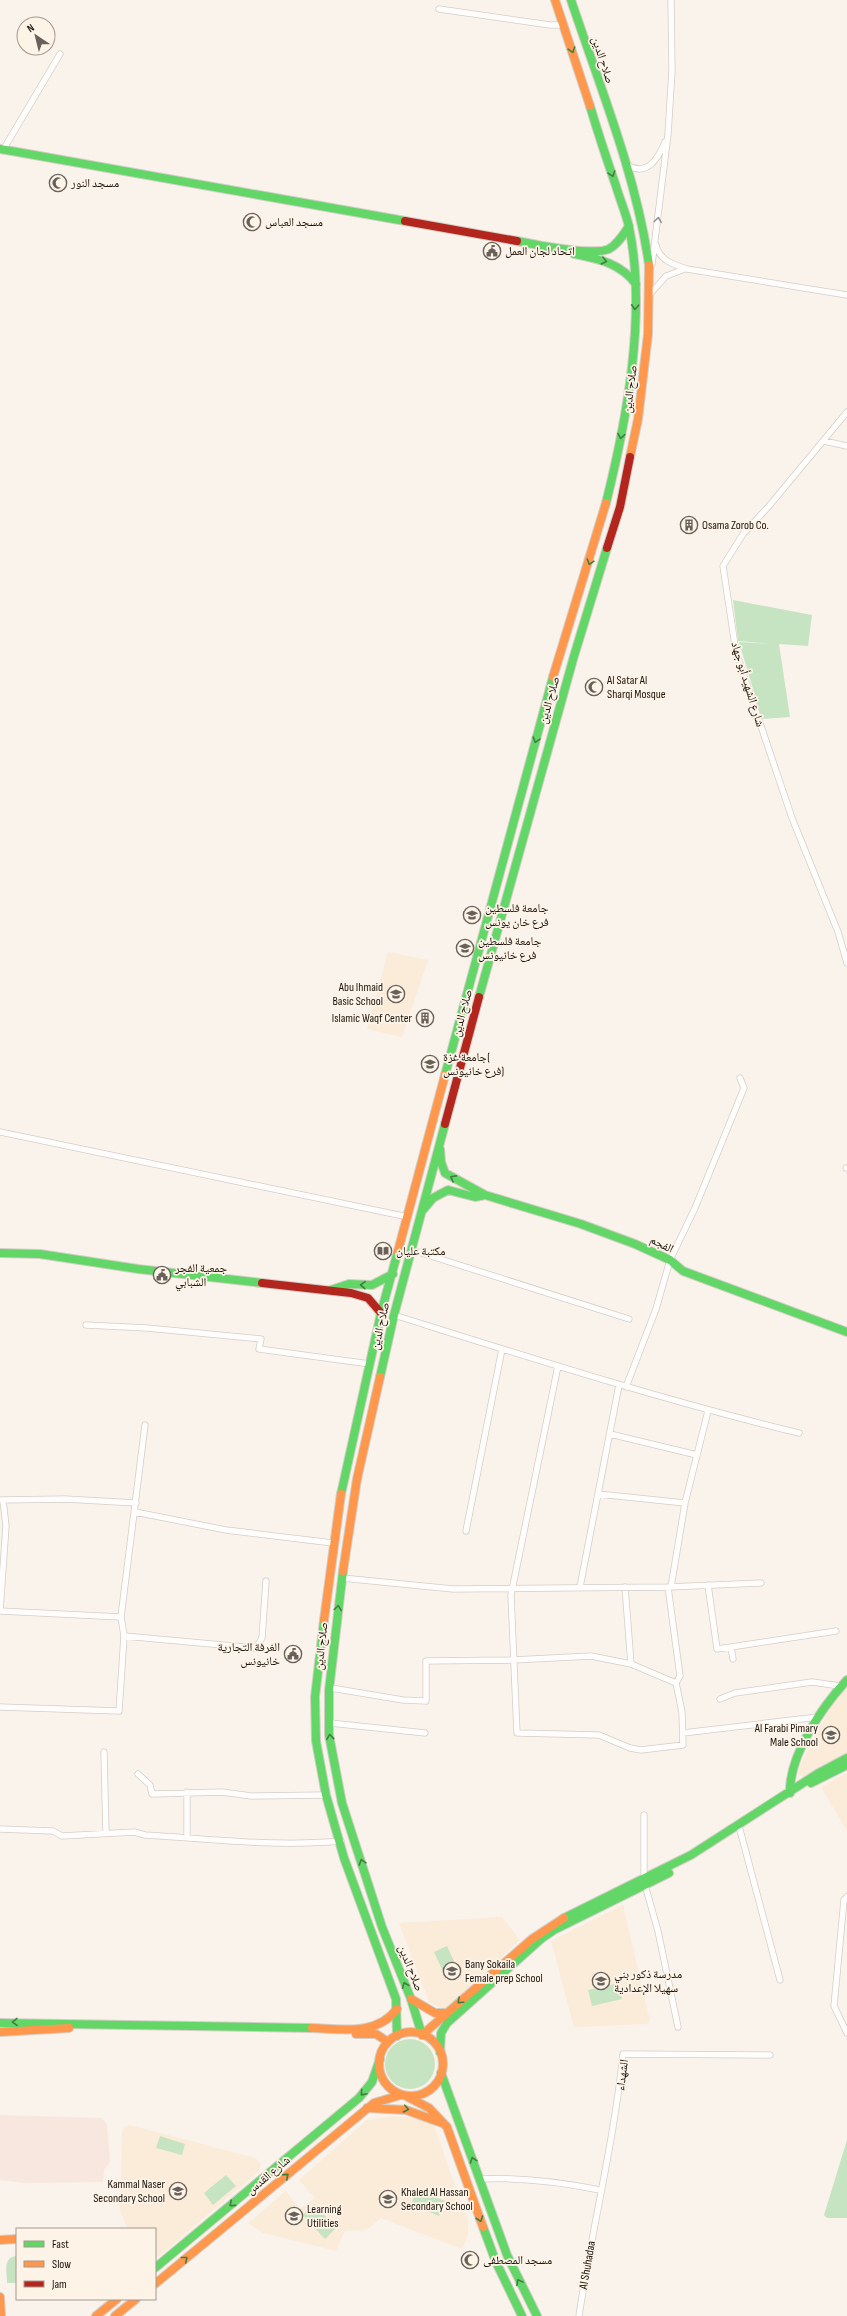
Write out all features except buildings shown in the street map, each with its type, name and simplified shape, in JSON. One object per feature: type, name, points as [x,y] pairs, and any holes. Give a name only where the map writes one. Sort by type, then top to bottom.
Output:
[{"type":"main road","name":"صلاح الدين","points":[[397,2036],[397,2008],[390,1980],[344,1858],[341,1841],[326,1795],[316,1741],[315,1697],[333,1543],[344,1474],[371,1364],[381,1313],[393,1274],[558,658],[607,499],[618,454],[629,384],[636,306],[636,284],[629,226],[555,0]]},
{"type":"main road","name":"صلاح الدين","points":[[422,2035],[411,1999],[382,1926],[342,1803],[332,1759],[328,1721],[329,1690],[342,1578],[357,1479],[394,1315],[440,1148],[500,918],[516,868],[574,656],[620,507],[631,460],[645,360],[650,294],[650,273],[643,224],[626,165],[572,0]]},
{"type":"main road","points":[[1,150],[566,250],[591,251],[610,249],[620,241],[629,226]]},
{"type":"main road","points":[[566,250],[573,254],[619,266],[630,274],[636,284]]},
{"type":"main road","points":[[618,454],[623,461],[631,460]]},
{"type":"main road","points":[[607,499],[616,497],[620,507]]},
{"type":"main road","points":[[489,914],[493,919],[500,918]]},
{"type":"main road","points":[[440,1148],[441,1162],[445,1173],[485,1195]]},
{"type":"main road","points":[[423,1210],[435,1195],[443,1190],[476,1196],[485,1195]]},
{"type":"main road","name":"الفجم","points":[[485,1195],[581,1224],[636,1244],[670,1260],[683,1271],[847,1332]]},
{"type":"main road","points":[[0,1253],[40,1254],[138,1269],[331,1290],[368,1298],[381,1313]]},
{"type":"main road","points":[[331,1290],[349,1284],[372,1285],[393,1274]]},
{"type":"main road","points":[[354,1432],[360,1428],[368,1434]]},
{"type":"main road","points":[[344,1474],[348,1480],[357,1479]]},
{"type":"main road","points":[[790,1793],[791,1774],[818,1717],[840,1686],[847,1680]]},
{"type":"main road","points":[[422,2035],[532,1939],[562,1919],[645,1882],[790,1793],[817,1774],[847,1758]]},
{"type":"main road","points":[[537,2316],[507,2255],[441,2074],[441,2033],[448,2023],[541,1938],[740,1830],[814,1782],[847,1766]]},
{"type":"main road","points":[[411,1999],[435,2013],[446,2013]]},
{"type":"main road","points":[[0,2023],[362,2029],[377,2027],[384,2024],[390,2019],[397,2008]]},
{"type":"main road","points":[[0,2032],[93,2027],[316,2032],[376,2034],[388,2042]]},
{"type":"main road","points":[[440,2052],[435,2044],[422,2035],[410,2033],[397,2036],[388,2042],[380,2059],[380,2072],[388,2087],[428,2106],[445,2124],[499,2269],[522,2316]]},
{"type":"main road","name":"شارع القدس","points":[[156,2267],[359,2098],[372,2082],[380,2059]]},
{"type":"main road","points":[[403,2095],[415,2096],[429,2090],[441,2074]]},
{"type":"main road","name":"شارع القدس","points":[[156,2283],[367,2108],[385,2098],[403,2095]]},
{"type":"main road","points":[[367,2108],[401,2108],[418,2112],[445,2124]]},
{"type":"main road","points":[[474,2200],[486,2194]]},
{"type":"main road","points":[[0,2240],[16,2239]]},
{"type":"main road","points":[[0,2297],[2,2316]]},
{"type":"main road","points":[[96,2316],[116,2300]]},
{"type":"main road","points":[[115,2316],[123,2313],[135,2300]]},
{"type":"street","points":[[650,273],[656,244],[668,134],[672,71],[671,0]]},
{"type":"street","points":[[439,9],[550,25],[563,25]]},
{"type":"street","points":[[1,150],[60,54]]},
{"type":"street","points":[[626,165],[636,170],[651,166],[659,156],[668,134]]},
{"type":"street","points":[[656,244],[657,251],[666,260],[687,269],[847,295]]},
{"type":"street","points":[[650,294],[666,276],[674,271],[687,269]]},
{"type":"street","name":"شارع الشهيد أبو جهاد","points":[[847,412],[824,441],[743,534],[723,566],[738,658],[792,818],[838,932],[847,963]]},
{"type":"street","points":[[824,441],[847,446]]},
{"type":"street","points":[[626,1386],[656,1309],[670,1260],[695,1208],[744,1088],[740,1078]]},
{"type":"street","points":[[0,1132],[408,1217]]},
{"type":"street","points":[[412,1250],[629,1319]]},
{"type":"street","points":[[394,1315],[619,1386],[626,1386],[708,1411],[799,1434]]},
{"type":"street","points":[[86,1325],[147,1328],[261,1339],[259,1349],[371,1364]]},
{"type":"street","points":[[466,1531],[502,1349]]},
{"type":"street","points":[[558,1366],[511,1595],[517,1732],[600,1735],[630,1748],[641,1750],[683,1745],[682,1712],[676,1683],[680,1676],[669,1587],[685,1503],[708,1411]]},
{"type":"street","points":[[580,1587],[619,1386]]},
{"type":"street","points":[[0,1707],[119,1712],[124,1636],[121,1617],[145,1425]]},
{"type":"street","points":[[610,1434],[697,1455]]},
{"type":"street","points":[[598,1494],[685,1503]]},
{"type":"street","points":[[121,1617],[0,1611],[6,1526],[2,1500],[65,1499],[136,1502]]},
{"type":"street","points":[[135,1512],[226,1530],[333,1543]]},
{"type":"street","points":[[342,1578],[453,1589],[669,1587],[761,1583]]},
{"type":"street","points":[[124,1636],[256,1648],[262,1638],[266,1581]]},
{"type":"street","points":[[708,1585],[717,1649],[836,1631]]},
{"type":"street","points":[[625,1587],[631,1664]]},
{"type":"street","points":[[731,1647],[733,1659]]},
{"type":"street","points":[[331,1688],[403,1700],[426,1701],[426,1661],[513,1660],[591,1656],[631,1664],[676,1683]]},
{"type":"street","points":[[720,1699],[735,1693],[812,1682],[840,1686]]},
{"type":"street","points":[[683,1733],[818,1717]]},
{"type":"street","points":[[330,1723],[424,1733]]},
{"type":"street","points":[[104,1752],[106,1833]]},
{"type":"street","points":[[138,1774],[150,1785],[152,1794],[222,1792],[251,1796],[326,1795]]},
{"type":"street","points":[[187,1792],[187,1837]]},
{"type":"street","points":[[644,1815],[645,1882],[660,1938],[678,2027]]},
{"type":"street","points":[[0,1829],[53,1831],[62,1836],[134,1832],[248,1843],[305,1844],[341,1841]]},
{"type":"street","points":[[740,1830],[780,1980]]},
{"type":"street","points":[[847,1897],[844,1900],[845,1915],[834,2006],[847,2033]]},
{"type":"street","name":"الشهداء","points":[[596,2214],[618,2108],[623,2054],[770,2055]]},
{"type":"street","points":[[480,2179],[508,2178],[561,2182],[600,2190]]},
{"type":"street","name":"Al Shuhadaa","points":[[579,2316],[596,2214]]},
{"type":"shaded area","name":"Abu Ihmaid Basic School","points":[[388,952],[428,960],[402,1037],[367,1029]]},
{"type":"shaded area","name":"Al Farabi Pimary Male School","points":[[847,1686],[847,1756],[802,1777],[797,1773],[802,1761],[838,1694]]},
{"type":"shaded area","points":[[847,1773],[847,1831],[821,1787]]},
{"type":"shaded area","name":"مدرسة ذكور بني سهيلا الإعدادية","points":[[623,1905],[650,2021],[647,2024],[574,2027],[551,1941]]},
{"type":"shaded area","name":"Bany Sokaila Female prep School","points":[[502,1917],[520,1940],[444,2010],[429,2002],[399,1923]]},
{"type":"shaded area","points":[[0,2115],[101,2118],[107,2124],[110,2162],[104,2170],[103,2182],[25,2183],[0,2180]]},
{"type":"shaded area","name":"Khaled Al Hassan Secondary School","points":[[392,2116],[407,2117],[433,2123],[468,2222],[468,2235],[462,2249],[381,2218],[366,2230],[345,2231],[336,2251],[263,2233],[248,2223],[286,2191],[300,2209],[315,2198],[299,2180],[367,2120]]},
{"type":"shaded area","name":"Kammal Naser Secondary School","points":[[130,2125],[255,2158],[261,2164],[259,2171],[158,2257],[156,2257],[156,2228],[128,2228],[120,2211],[122,2132],[124,2127]]},
{"type":"green space","points":[[733,600],[812,615],[808,646],[779,644],[790,717],[762,719],[739,642],[773,644],[738,641]]},
{"type":"green space","points":[[447,1946],[459,1972],[446,1978],[434,1952]]},
{"type":"green space","points":[[619,1983],[622,1999],[592,2006],[588,1990]]},
{"type":"green space","points":[[410,2039],[424,2043],[431,2050],[435,2064],[431,2078],[424,2085],[410,2089],[396,2085],[389,2078],[385,2064],[389,2050],[396,2043]]},
{"type":"green space","points":[[160,2136],[185,2144],[182,2155],[156,2148]]},
{"type":"green space","points":[[847,2140],[847,2218],[827,2218],[824,2215]]},
{"type":"green space","points":[[226,2175],[236,2186],[213,2205],[204,2193]]},
{"type":"green space","points":[[417,2190],[445,2201],[439,2216],[411,2204]]},
{"type":"green space","points":[[314,2204],[336,2228],[325,2239],[303,2215]]},
{"type":"green space","points":[[16,2256],[16,2283],[7,2283],[6,2266],[9,2259]]},
{"type":"traffic: fast","points":[[571,0],[626,164],[643,231],[649,265]]},
{"type":"traffic: fast","points":[[590,106],[628,222],[634,260],[636,295],[632,366],[627,401],[621,437],[606,503]]},
{"type":"traffic: fast","points":[[0,149],[405,221]]},
{"type":"traffic: fast","points":[[517,241],[578,251],[601,251],[609,249],[615,244],[629,226]]},
{"type":"traffic: fast","points":[[574,254],[608,263],[623,271],[636,284]]},
{"type":"traffic: fast","points":[[479,997],[574,656],[607,548]]},
{"type":"traffic: fast","points":[[445,1075],[553,677]]},
{"type":"traffic: fast","points":[[380,1377],[394,1315],[445,1124]]},
{"type":"traffic: fast","points":[[440,1149],[441,1162],[445,1173],[485,1195],[581,1224],[635,1244],[670,1260],[683,1271],[847,1332]]},
{"type":"traffic: fast","points":[[423,1210],[433,1198],[448,1190],[475,1197],[485,1195]]},
{"type":"traffic: fast","points":[[341,1494],[381,1313],[398,1251]]},
{"type":"traffic: fast","points":[[0,1253],[40,1254],[138,1269],[262,1283]]},
{"type":"traffic: fast","points":[[331,1290],[349,1284],[372,1285],[393,1274]]},
{"type":"traffic: fast","points":[[343,1571],[329,1690],[329,1735],[342,1803],[382,1927],[411,1999],[422,2035]]},
{"type":"traffic: fast","points":[[324,1620],[315,1697],[316,1741],[326,1795],[344,1858],[396,1999],[397,2036]]},
{"type":"traffic: fast","points":[[790,1793],[791,1778],[795,1763],[809,1732],[827,1704],[847,1680]]},
{"type":"traffic: fast","points":[[564,1918],[691,1855],[817,1774],[847,1758]]},
{"type":"traffic: fast","points":[[811,1783],[847,1765]]},
{"type":"traffic: fast","points":[[440,2052],[441,2033],[447,2023],[541,1939],[554,1930],[669,1873]]},
{"type":"traffic: fast","points":[[0,2023],[312,2028]]},
{"type":"traffic: fast","points":[[156,2267],[359,2098],[372,2082],[380,2059]]},
{"type":"traffic: fast","points":[[441,2073],[507,2255],[537,2316]]},
{"type":"traffic: fast","points":[[483,2227],[496,2262],[522,2316]]},
{"type":"traffic: slow","points":[[555,0],[590,106]]},
{"type":"traffic: slow","points":[[630,457],[638,419],[648,334],[649,265]]},
{"type":"traffic: slow","points":[[553,677],[606,503]]},
{"type":"traffic: slow","points":[[398,1251],[445,1075]]},
{"type":"traffic: slow","points":[[343,1571],[357,1479],[380,1377]]},
{"type":"traffic: slow","points":[[324,1620],[341,1494]]},
{"type":"traffic: slow","points":[[422,2035],[532,1939],[564,1918]]},
{"type":"traffic: slow","points":[[411,1999],[435,2013],[446,2013]]},
{"type":"traffic: slow","points":[[312,2028],[347,2030],[369,2027],[380,2024],[389,2018],[397,2009]]},
{"type":"traffic: slow","points":[[0,2032],[69,2028]]},
{"type":"traffic: slow","points":[[411,2032],[429,2038],[437,2046],[443,2064],[437,2082],[429,2090],[411,2096],[393,2090],[385,2082],[379,2064],[385,2046],[393,2038],[411,2032]]},
{"type":"traffic: slow","points":[[356,2034],[376,2034],[388,2042]]},
{"type":"traffic: slow","points":[[156,2283],[374,2103],[401,2095]]},
{"type":"traffic: slow","points":[[406,2096],[429,2108],[447,2127],[483,2227]]},
{"type":"traffic: slow","points":[[367,2108],[406,2110],[442,2123]]},
{"type":"traffic: slow","points":[[0,2240],[16,2239]]},
{"type":"traffic: slow","points":[[0,2297],[1,2316]]},
{"type":"traffic: slow","points":[[96,2316],[116,2300]]},
{"type":"traffic: slow","points":[[115,2316],[135,2300]]},
{"type":"traffic: jam","points":[[405,221],[517,241]]},
{"type":"traffic: jam","points":[[607,548],[620,507],[630,457]]},
{"type":"traffic: jam","points":[[445,1124],[479,997]]},
{"type":"traffic: jam","points":[[262,1283],[351,1293],[368,1298],[381,1313]]},
{"type":"place","name":"مسجد النور","points":[[58,183]]},
{"type":"place","name":"مسجد العباس","points":[[252,222]]},
{"type":"place","name":"اتحاد لجان العمل","points":[[492,251]]},
{"type":"place","name":"Osama Zorob Co.","points":[[689,525]]},
{"type":"place","name":"Al Satar Al Sharqi Mosque","points":[[594,687]]},
{"type":"place","name":"جامعة فلسطين فرع خان يونس","points":[[472,915]]},
{"type":"place","name":"جامعة فلسطين فرع خانيونس","points":[[465,948]]},
{"type":"place","name":"Abu Ihmaid Basic School","points":[[396,994]]},
{"type":"place","name":"Islamic Waqf Center","points":[[425,1018]]},
{"type":"place","name":"جامعة غزة( فرع خانيونس)","points":[[430,1064]]},
{"type":"place","name":"مكتبة عليان","points":[[383,1251]]},
{"type":"place","name":"جمعية الفجر الشبابي","points":[[162,1275]]},
{"type":"place","name":"الغرفة التجارية خانيونس","points":[[293,1654]]},
{"type":"place","name":"Al Farabi Pimary Male School","points":[[831,1735]]},
{"type":"place","name":"Bany Sokaila Female prep School","points":[[452,1971]]},
{"type":"place","name":"مدرسة ذكور بني سهيلا الإعدادية","points":[[601,1981]]},
{"type":"place","name":"Kammal Naser Secondary School","points":[[178,2191]]},
{"type":"place","name":"Khaled Al Hassan Secondary School","points":[[388,2199]]},
{"type":"place","name":"Learning Utilities","points":[[294,2216]]},
{"type":"place","name":"مسجد المصطفى","points":[[470,2260]]}]
